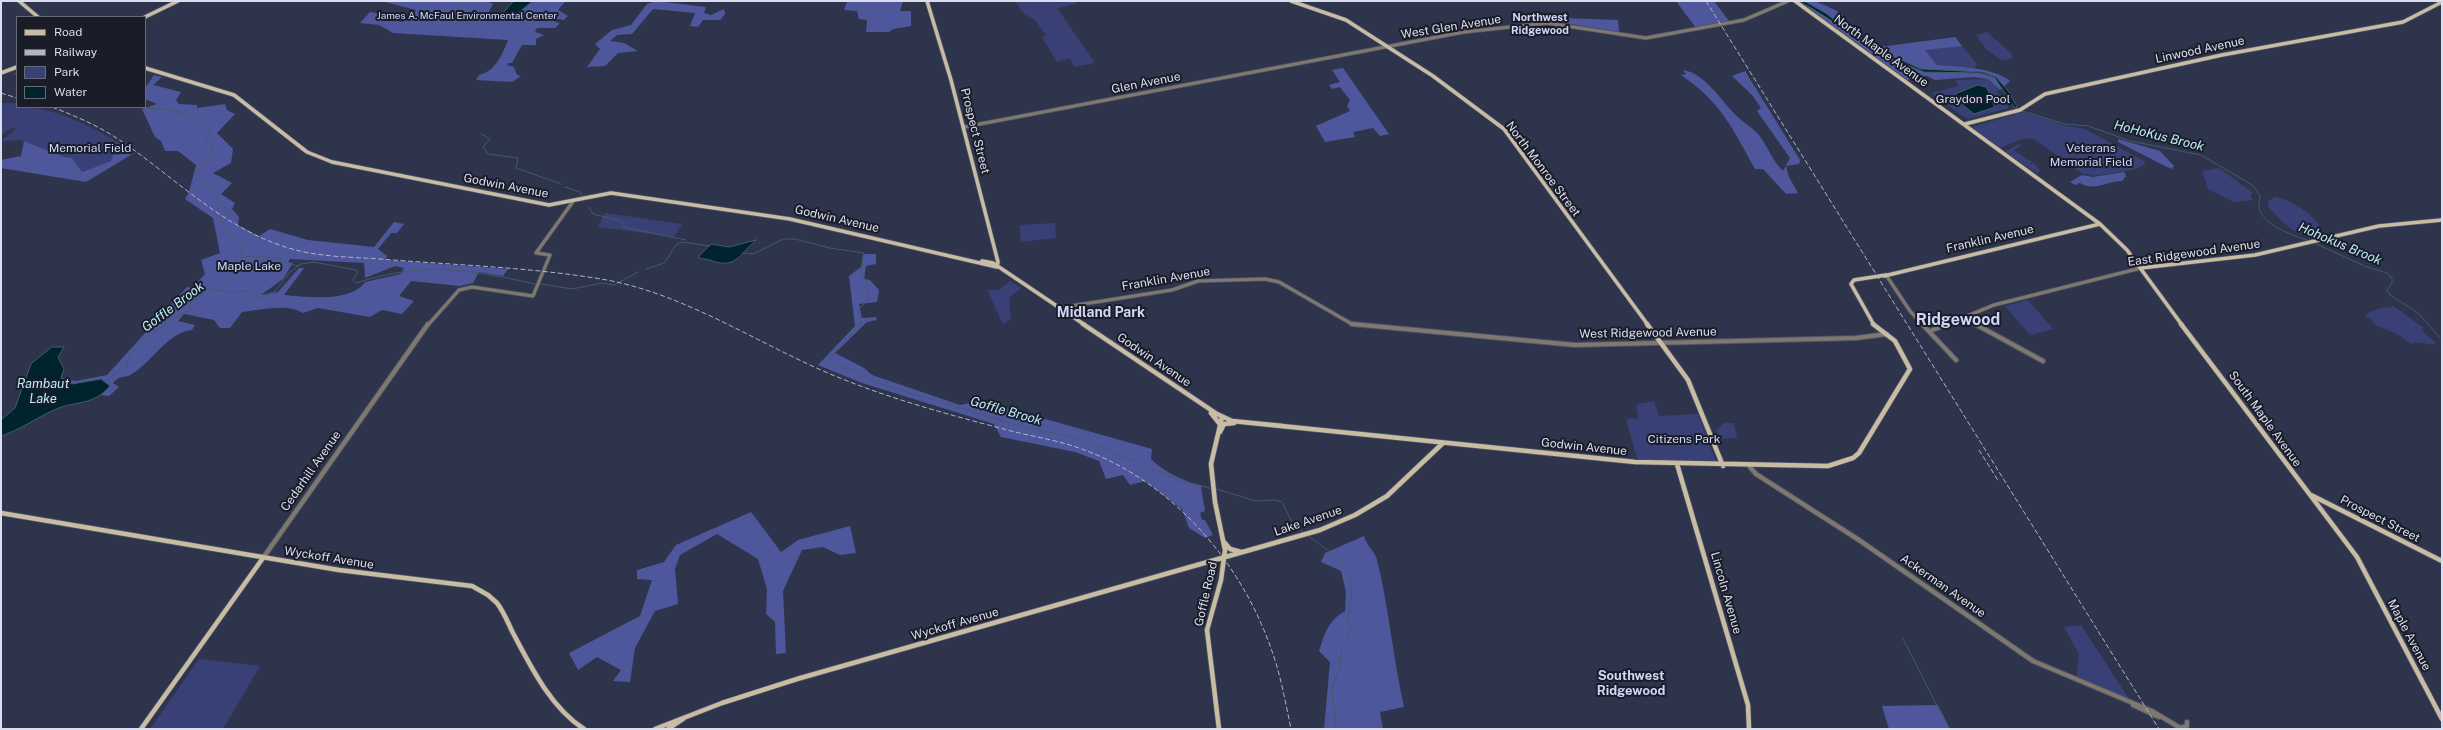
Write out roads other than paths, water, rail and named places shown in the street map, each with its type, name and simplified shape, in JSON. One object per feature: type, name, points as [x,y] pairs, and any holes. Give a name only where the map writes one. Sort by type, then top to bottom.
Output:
[{"type":"main road","points":[[19,1],[37,16]]},
{"type":"main road","points":[[146,17],[178,1]]},
{"type":"main road","name":"Prospect Street","points":[[927,1],[964,127],[998,267]]},
{"type":"main road","name":"North Monroe Street","points":[[1291,1],[1346,20],[1434,77],[1504,129],[1688,380],[1723,466]]},
{"type":"main road","name":"North Maple Avenue","points":[[1795,1],[1965,124],[2113,234],[2141,268]]},
{"type":"main road","name":"Linwood Avenue","points":[[1965,124],[2020,110],[2040,96],[2052,92],[2222,55],[2403,22],[2442,2]]},
{"type":"main road","points":[[1,73],[16,67]]},
{"type":"main road","name":"Godwin Avenue","points":[[146,68],[234,95],[307,152],[326,161],[548,205],[572,202],[601,193],[622,194],[796,220],[986,262],[998,267],[1207,408],[1222,417],[1240,422],[1276,427],[1284,426],[1626,462],[1723,466],[1822,466],[1856,456],[1908,373],[1910,367],[1908,360],[1895,341],[1887,334]]},
{"type":"main road","name":"East Ridgewood Avenue","points":[[2141,268],[2255,255],[2387,224],[2442,220]]},
{"type":"main road","name":"Franklin Avenue","points":[[1887,334],[1876,327],[1850,284],[1854,280],[1886,275],[2100,224]]},
{"type":"main road","points":[[986,262],[992,260],[996,254]]},
{"type":"main road","name":"Godwin Avenue","points":[[980,261],[998,267]]},
{"type":"main road","name":"South Maple Avenue","points":[[2141,268],[2357,557],[2370,582]]},
{"type":"main road","points":[[1207,408],[1219,423]]},
{"type":"main road","name":"Goffle Road","points":[[1219,729],[1207,630],[1221,580],[1224,557],[1223,540],[1213,492],[1211,464],[1219,423],[1222,417]]},
{"type":"main road","points":[[1217,435],[1225,424],[1240,422]]},
{"type":"main road","name":"Lake Avenue","points":[[1224,557],[1310,534],[1348,519],[1377,502],[1407,479],[1432,449],[1443,443]]},
{"type":"main road","name":"Lincoln Avenue","points":[[1677,464],[1748,705],[1749,729]]},
{"type":"main road","name":"Prospect Street","points":[[2309,494],[2442,561]]},
{"type":"main road","name":"Wyckoff Avenue","points":[[1,513],[263,558],[373,575],[464,584],[479,589],[497,603],[518,643],[563,713],[573,724],[584,729]]},
{"type":"main road","points":[[1223,540],[1230,549],[1242,553]]},
{"type":"main road","name":"Wyckoff Avenue","points":[[655,729],[692,714],[797,679],[1224,557]]},
{"type":"main road","name":"Cedarhill Avenue","points":[[141,729],[263,558]]},
{"type":"main road","name":"Maple Avenue","points":[[2370,582],[2442,719]]},
{"type":"main road","name":"Wyckoff Avenue","points":[[668,729],[692,714]]},
{"type":"street","name":"West Glen Avenue","points":[[1331,58],[1464,32],[1546,23],[1643,38],[1752,18],[1780,3],[1788,1]]},
{"type":"street","name":"Glen Avenue","points":[[964,127],[1331,58]]},
{"type":"street","name":"Cedarhill Avenue","points":[[263,558],[421,332],[459,290],[472,287],[532,296],[550,255],[536,253],[572,202]]},
{"type":"street","name":"East Ridgewood Avenue","points":[[1930,331],[1997,304],[2141,268]]},
{"type":"street","points":[[1886,275],[1909,309],[1956,360]]},
{"type":"street","name":"Franklin Avenue","points":[[1058,308],[1172,290],[1198,281],[1265,279],[1279,282],[1352,324],[1411,329]]},
{"type":"street","points":[[1963,317],[2043,361]]},
{"type":"street","name":"West Ridgewood Avenue","points":[[1411,329],[1575,345],[1856,338],[1887,334]]},
{"type":"street","name":"Ackerman Avenue","points":[[1750,466],[1756,474],[1859,540],[2033,661],[2133,704],[2166,719],[2181,728]]},
{"type":"street","points":[[2181,728],[2187,726],[2187,722]]},
{"type":"water","points":[[514,1],[532,1],[513,16],[499,18]]},
{"type":"water","points":[[1804,1],[1827,14],[1844,29],[1878,48],[1874,49],[1802,3]]},
{"type":"water","points":[[1883,52],[1921,69],[1982,72],[1996,77],[2009,92],[2017,107],[2015,108],[1995,78],[1980,73],[1924,72],[1879,53]]},
{"type":"water","name":"Graydon Pool","points":[[1978,85],[1986,87],[1993,99],[1992,102],[1995,107],[1974,114],[1958,101],[1956,94]]},
{"type":"water","points":[[756,240],[741,256],[731,262],[718,263],[698,257],[711,244],[729,247]]},
{"type":"water","name":"Rambaut Lake","points":[[52,347],[64,347],[58,357],[64,369],[61,378],[72,384],[101,379],[110,386],[97,397],[54,410],[15,431],[1,436],[1,420],[15,408],[31,364]]},
{"type":"waterway","name":"Hohokus Brook","points":[[1876,49],[1882,53]]},
{"type":"waterway","name":"Goffle Brook","points":[[145,108],[176,111],[185,114],[203,124],[210,132],[205,141],[210,143],[212,150],[197,173],[229,213],[219,218],[234,239],[244,244],[241,258],[255,256],[280,258],[281,262],[298,266]]},
{"type":"waterway","name":"HoHoKus Brook","points":[[2022,111],[2065,124],[2088,126],[2130,141],[2201,155],[2252,185],[2260,195],[2259,208],[2262,215],[2273,225],[2288,233],[2309,241]]},
{"type":"waterway","points":[[481,134],[490,139],[483,147],[488,154],[518,158],[516,168],[561,184]]},
{"type":"waterway","points":[[565,187],[580,192],[582,196]]},
{"type":"waterway","points":[[589,207],[593,214],[622,221],[623,227],[686,240]]},
{"type":"waterway","name":"Goffle Brook","points":[[742,253],[753,254],[783,239],[795,239],[830,248],[864,253],[861,273],[867,282],[868,300],[858,310],[861,323],[827,361],[861,374],[872,381],[1016,425],[1081,439],[1179,480],[1213,489]]},
{"type":"waterway","name":"Goffle Brook","points":[[646,269],[664,263],[676,245],[682,242],[710,246]]},
{"type":"waterway","name":"Hohokus Brook","points":[[2314,243],[2367,267],[2387,273],[2392,278],[2392,283],[2387,290],[2390,295],[2418,313],[2442,340]]},
{"type":"waterway","name":"Goffle Brook","points":[[298,266],[314,262],[356,270],[358,272],[353,280],[356,283],[381,276],[404,272],[446,270],[488,274],[535,284]]},
{"type":"waterway","name":"Goffle Brook","points":[[105,381],[126,367],[130,355],[151,334],[190,309],[190,303],[205,292],[214,289],[227,292],[251,291],[259,298],[275,291],[290,272],[298,266]]},
{"type":"waterway","name":"Goffle Brook","points":[[541,284],[572,289],[602,283],[614,285],[638,272]]},
{"type":"waterway","name":"Goffle Brook","points":[[1216,489],[1256,501],[1275,500],[1282,502],[1293,524],[1304,533]]},
{"type":"waterway","name":"Goffle Brook","points":[[1309,536],[1341,563],[1347,573],[1352,592],[1351,605],[1347,617],[1351,627],[1342,648],[1339,668],[1332,690],[1336,729]]},
{"type":"waterway","points":[[1903,639],[1949,729]]},
{"type":"railway","points":[[1706,1],[2159,729]]},
{"type":"railway","points":[[1,93],[16,98]]},
{"type":"railway","points":[[54,108],[94,125],[118,139],[222,216],[267,240],[292,249],[313,254],[490,267],[574,275],[633,286],[664,296],[695,309],[815,367],[866,388],[951,415],[1079,448],[1111,462],[1142,479],[1170,500],[1195,524],[1218,551],[1238,580],[1255,611],[1273,654],[1282,686],[1291,729]]},
{"type":"railway","points":[[1979,450],[1999,482]]},
{"type":"district","name":"Northwest Ridgewood","points":[[1540,24]]},
{"type":"district","name":"Midland Park","points":[[1101,313]]},
{"type":"district","name":"Ridgewood","points":[[1958,320]]},
{"type":"district","name":"Southwest Ridgewood","points":[[1631,684]]},
{"type":"park label","name":"James A. McFaul Environmental Center","points":[[467,16]]},
{"type":"park label","name":"Memorial Field","points":[[90,148]]},
{"type":"park label","name":"Veterans Memorial Field","points":[[2091,155]]},
{"type":"park label","name":"Maple Lake","points":[[249,266]]},
{"type":"park label","name":"Citizens Park","points":[[1684,439]]}]
